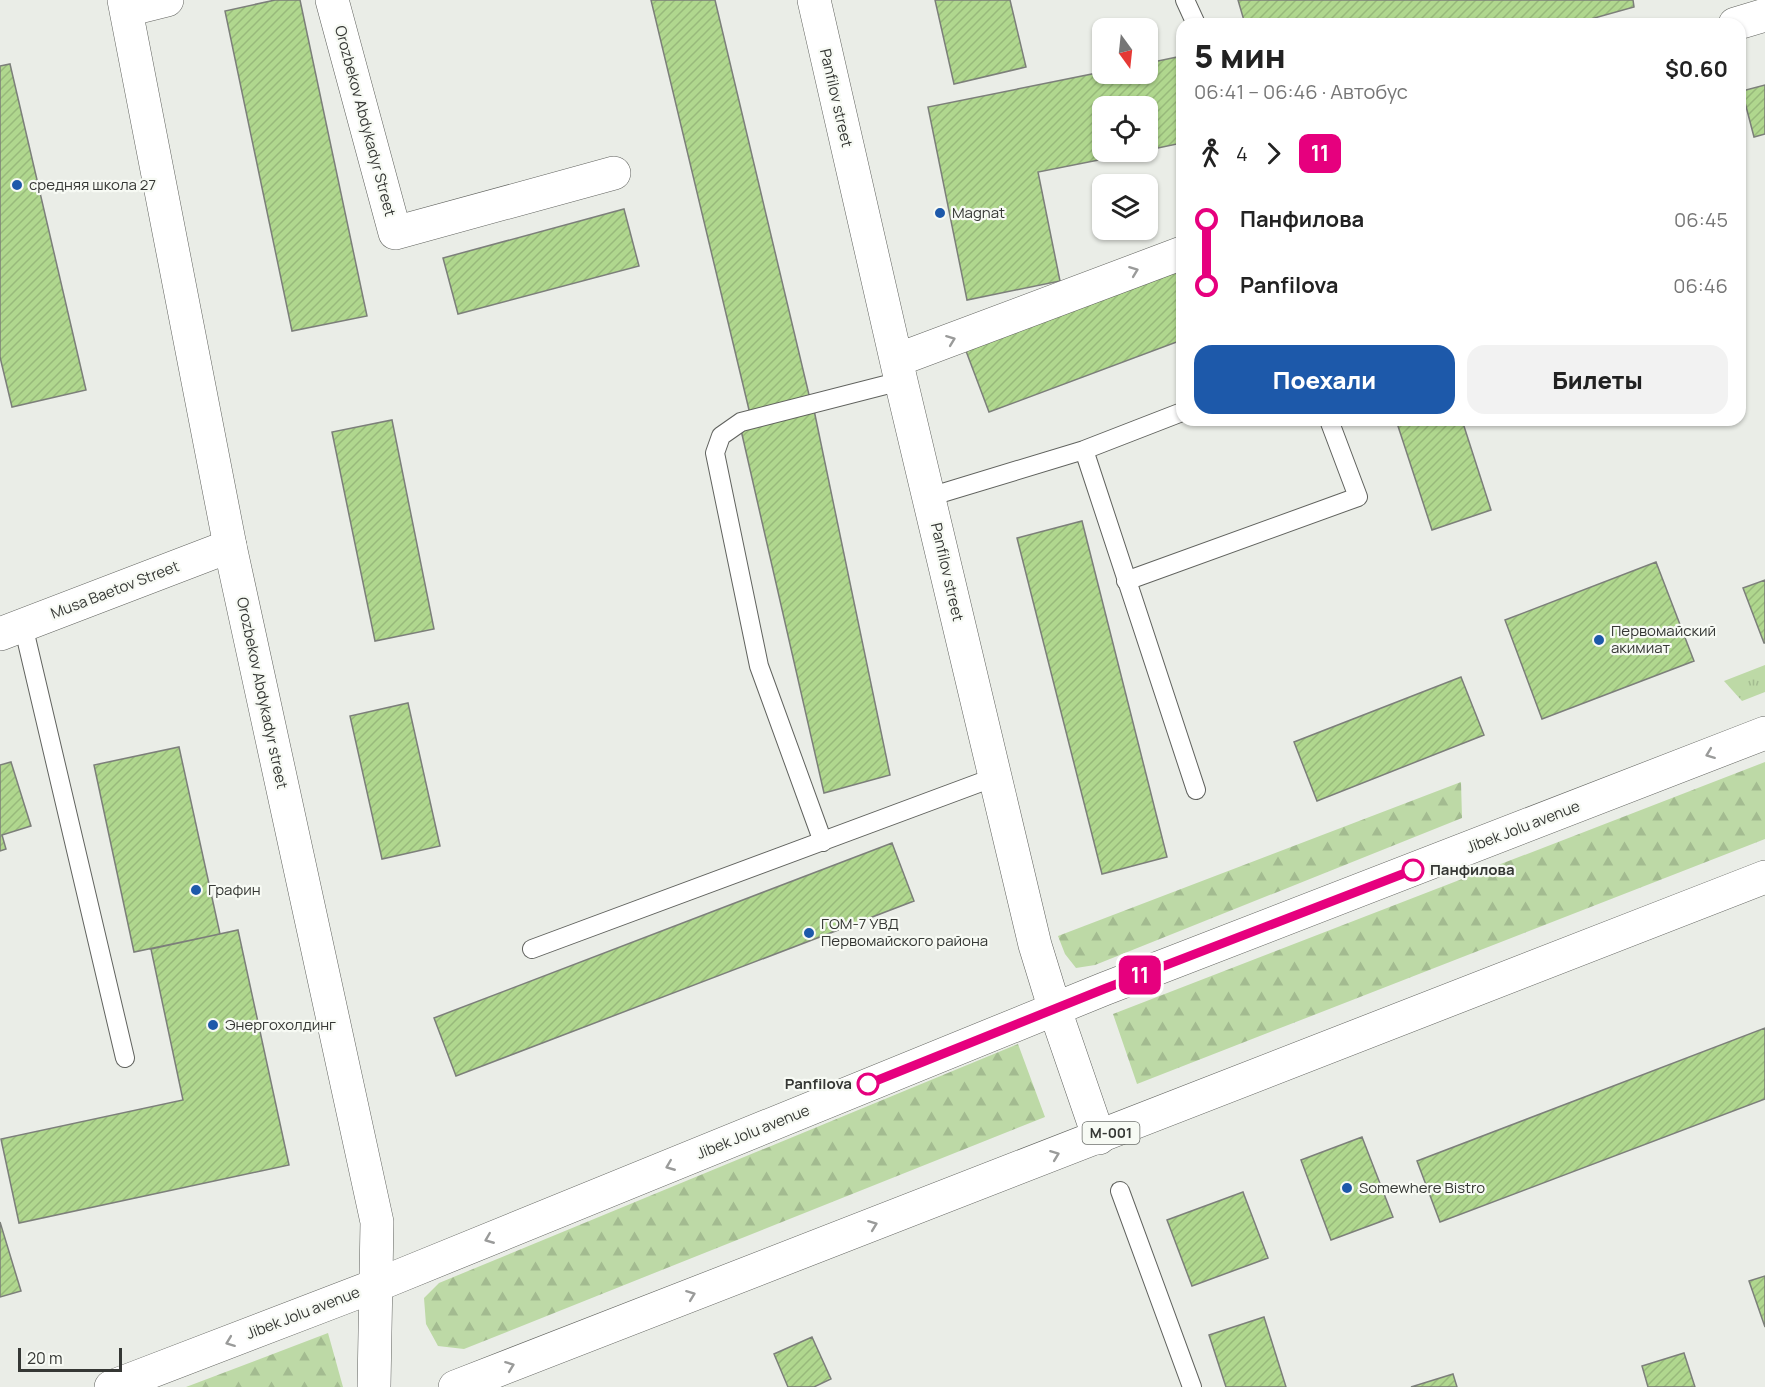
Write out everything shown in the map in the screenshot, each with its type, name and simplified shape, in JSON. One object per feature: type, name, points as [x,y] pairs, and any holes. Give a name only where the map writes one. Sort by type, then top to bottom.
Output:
[{"type":"street","points":[[126,5],[167,0]]},
{"type":"street","name":"Orozbekov Abdykadyr Street","points":[[332,0],[395,233],[614,173]]},
{"type":"street","name":"Panfilov street","points":[[814,0],[1035,945],[1099,1138]]},
{"type":"street","name":"Orozbekov Abdykadyr street","points":[[126,5],[230,546],[377,1221],[374,1387]]},
{"type":"street","points":[[1746,21],[1765,15]]},
{"type":"street","points":[[899,371],[1176,256]]},
{"type":"street","name":"Musa Baetov Street","points":[[11,630],[230,546]]},
{"type":"street","name":"Jibek Jolu avenue","points":[[111,1387],[377,1285],[1055,1010],[1765,733]]},
{"type":"street","name":"М-001","points":[[455,1387],[1765,877]]},
{"type":"lane","points":[[1185,0],[1193,18]]},
{"type":"lane","points":[[823,842],[759,666],[715,453],[721,436],[741,422],[899,371]]},
{"type":"lane","points":[[929,497],[1084,450],[1176,414]]},
{"type":"lane","points":[[1126,581],[1358,497],[1331,426]]},
{"type":"lane","points":[[1084,450],[1196,790]]},
{"type":"lane","points":[[11,630],[125,1058]]},
{"type":"lane","points":[[532,949],[995,777]]},
{"type":"lane","points":[[1120,1191],[1192,1387]]},
{"type":"green space","points":[[1765,665],[1765,692],[1742,701],[1724,681]]},
{"type":"green space","points":[[1765,762],[1765,839],[1137,1084],[1113,1014]]},
{"type":"green space","points":[[1461,782],[1462,818],[1095,965],[1076,968],[1065,954],[1058,936]]},
{"type":"green space","points":[[1018,1044],[1045,1117],[464,1349],[438,1346],[426,1324],[424,1298],[439,1283]]},
{"type":"green space","points":[[328,1333],[343,1387],[186,1387]]},
{"type":"building","points":[[275,0],[300,0],[367,316],[292,331],[225,11]]},
{"type":"building","points":[[651,0],[715,0],[810,399],[750,414]]},
{"type":"building","points":[[935,0],[1010,0],[1026,67],[954,84]]},
{"type":"building","points":[[1238,0],[1633,0],[1634,7],[1595,18],[1243,18]]},
{"type":"building","points":[[1176,57],[1176,144],[1158,148],[1158,96],[1092,96],[1092,161],[1038,172],[1060,281],[967,300],[928,107],[1092,74],[1092,84],[1158,84],[1158,61]]},
{"type":"building","points":[[10,64],[86,390],[12,407],[0,357],[0,66]]},
{"type":"building","points":[[1765,85],[1765,134],[1754,137],[1746,106],[1746,90]]},
{"type":"building","points":[[624,209],[639,266],[458,314],[443,258]]},
{"type":"building","points":[[1176,272],[1176,342],[989,412],[966,351]]},
{"type":"building","points":[[814,410],[890,775],[824,793],[741,430]]},
{"type":"building","points":[[392,420],[434,629],[375,641],[332,432]]},
{"type":"building","points":[[1398,426],[1464,426],[1491,510],[1432,530]]},
{"type":"building","points":[[1082,521],[1167,857],[1102,874],[1017,538]]},
{"type":"building","name":"Первомайский акимиат","points":[[1656,562],[1694,661],[1542,719],[1505,620]]},
{"type":"building","points":[[1765,580],[1765,643],[1764,643],[1743,588]]},
{"type":"building","points":[[1461,677],[1484,735],[1317,801],[1294,742]]},
{"type":"building","points":[[408,703],[440,846],[382,859],[350,716]]},
{"type":"building","points":[[179,747],[220,934],[134,952],[94,765]]},
{"type":"building","points":[[11,762],[31,826],[2,835],[6,849],[0,851],[0,765]]},
{"type":"building","points":[[892,843],[914,901],[456,1076],[434,1018]]},
{"type":"building","name":"Энергохолдинг","points":[[238,930],[289,1165],[19,1223],[1,1139],[183,1100],[151,949]]},
{"type":"building","points":[[1765,1028],[1765,1099],[1440,1222],[1417,1161]]},
{"type":"building","name":"Somewhere Bistro","points":[[1362,1137],[1393,1217],[1331,1240],[1301,1160]]},
{"type":"building","points":[[1243,1192],[1268,1258],[1192,1286],[1167,1220]]},
{"type":"building","points":[[0,1222],[21,1291],[0,1297]]},
{"type":"building","points":[[1765,1276],[1765,1327],[1749,1281]]},
{"type":"building","points":[[1264,1317],[1286,1387],[1226,1387],[1209,1335]]},
{"type":"building","points":[[812,1337],[831,1379],[814,1387],[788,1387],[774,1354]]},
{"type":"building","points":[[1684,1353],[1695,1387],[1648,1387],[1642,1366]]},
{"type":"building","points":[[1453,1374],[1457,1387],[1411,1387]]},
{"type":"bus line","name":"11","points":[[868,1084],[1104,989],[1413,870]]},
{"type":"place","name":"средняя школа 27","points":[[17,185]]},
{"type":"place","name":"Magnat","points":[[940,213]]},
{"type":"place","name":"Первомайский акимиат","points":[[1599,640]]},
{"type":"place","name":"Панфилова","points":[[1413,870]]},
{"type":"place","name":"Графин","points":[[196,890]]},
{"type":"place","name":"ГОМ-7 УВД Первомайского района","points":[[809,933]]},
{"type":"place","name":"Энергохолдинг","points":[[213,1025]]},
{"type":"place","name":"Panfilova","points":[[868,1084]]},
{"type":"place","name":"Somewhere Bistro","points":[[1347,1188]]}]
